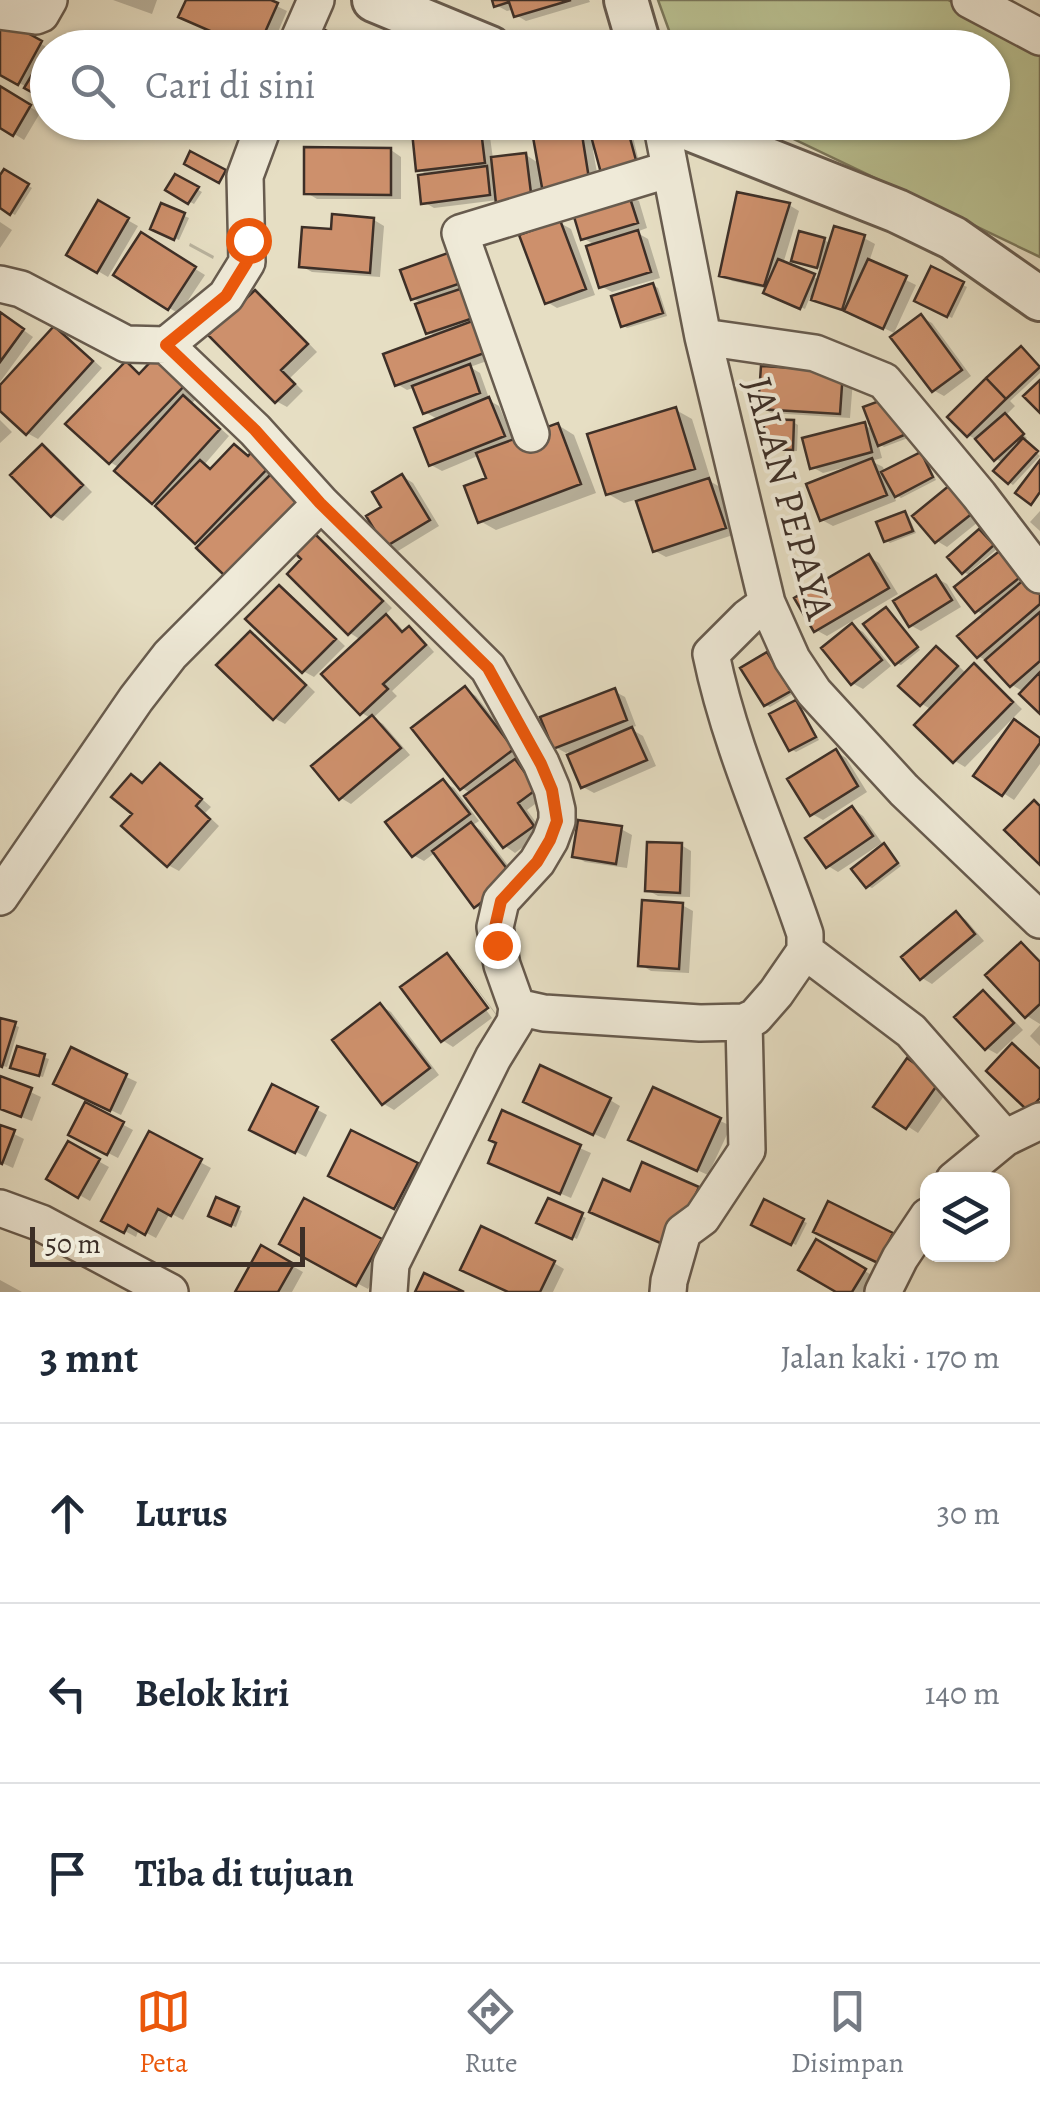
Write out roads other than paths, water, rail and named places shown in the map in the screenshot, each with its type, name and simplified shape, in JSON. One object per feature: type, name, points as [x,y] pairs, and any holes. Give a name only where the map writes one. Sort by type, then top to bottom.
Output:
[{"type":"street","points":[[0,10],[36,16],[48,0]]},
{"type":"street","points":[[304,30],[316,0]]},
{"type":"street","points":[[374,0],[446,30]]},
{"type":"street","points":[[626,0],[635,30]]},
{"type":"street","points":[[970,0],[1040,37]]},
{"type":"street","points":[[0,284],[20,289],[126,344],[166,345],[226,296],[247,262],[245,176],[258,140]]},
{"type":"street","name":"JALAN PEPAYA","points":[[665,140],[703,337],[767,603],[792,658],[814,692],[904,790],[1035,905]]},
{"type":"street","points":[[717,140],[953,238],[1040,299]]},
{"type":"street","points":[[531,434],[460,234],[670,168]]},
{"type":"street","points":[[703,337],[815,353],[884,382],[1040,575]]},
{"type":"street","points":[[166,345],[255,430],[320,503],[488,668],[552,790],[557,821],[550,840],[537,862],[501,901],[495,927],[502,965],[518,1007],[515,1022],[493,1058],[390,1264],[389,1292]]},
{"type":"street","points":[[0,897],[170,655],[320,503]]},
{"type":"street","points":[[518,1007],[602,1017],[744,1022],[766,1007],[805,952],[805,934],[746,772],[711,654],[767,603]]},
{"type":"street","points":[[805,952],[911,1032],[1005,1138]]},
{"type":"street","points":[[668,1292],[684,1232],[702,1218],[748,1150],[744,1022]]},
{"type":"street","points":[[964,1172],[1005,1138],[1039,1123]]},
{"type":"street","points":[[0,1208],[41,1223],[170,1292]]},
{"type":"street","points":[[883,1292],[920,1228]]}]
